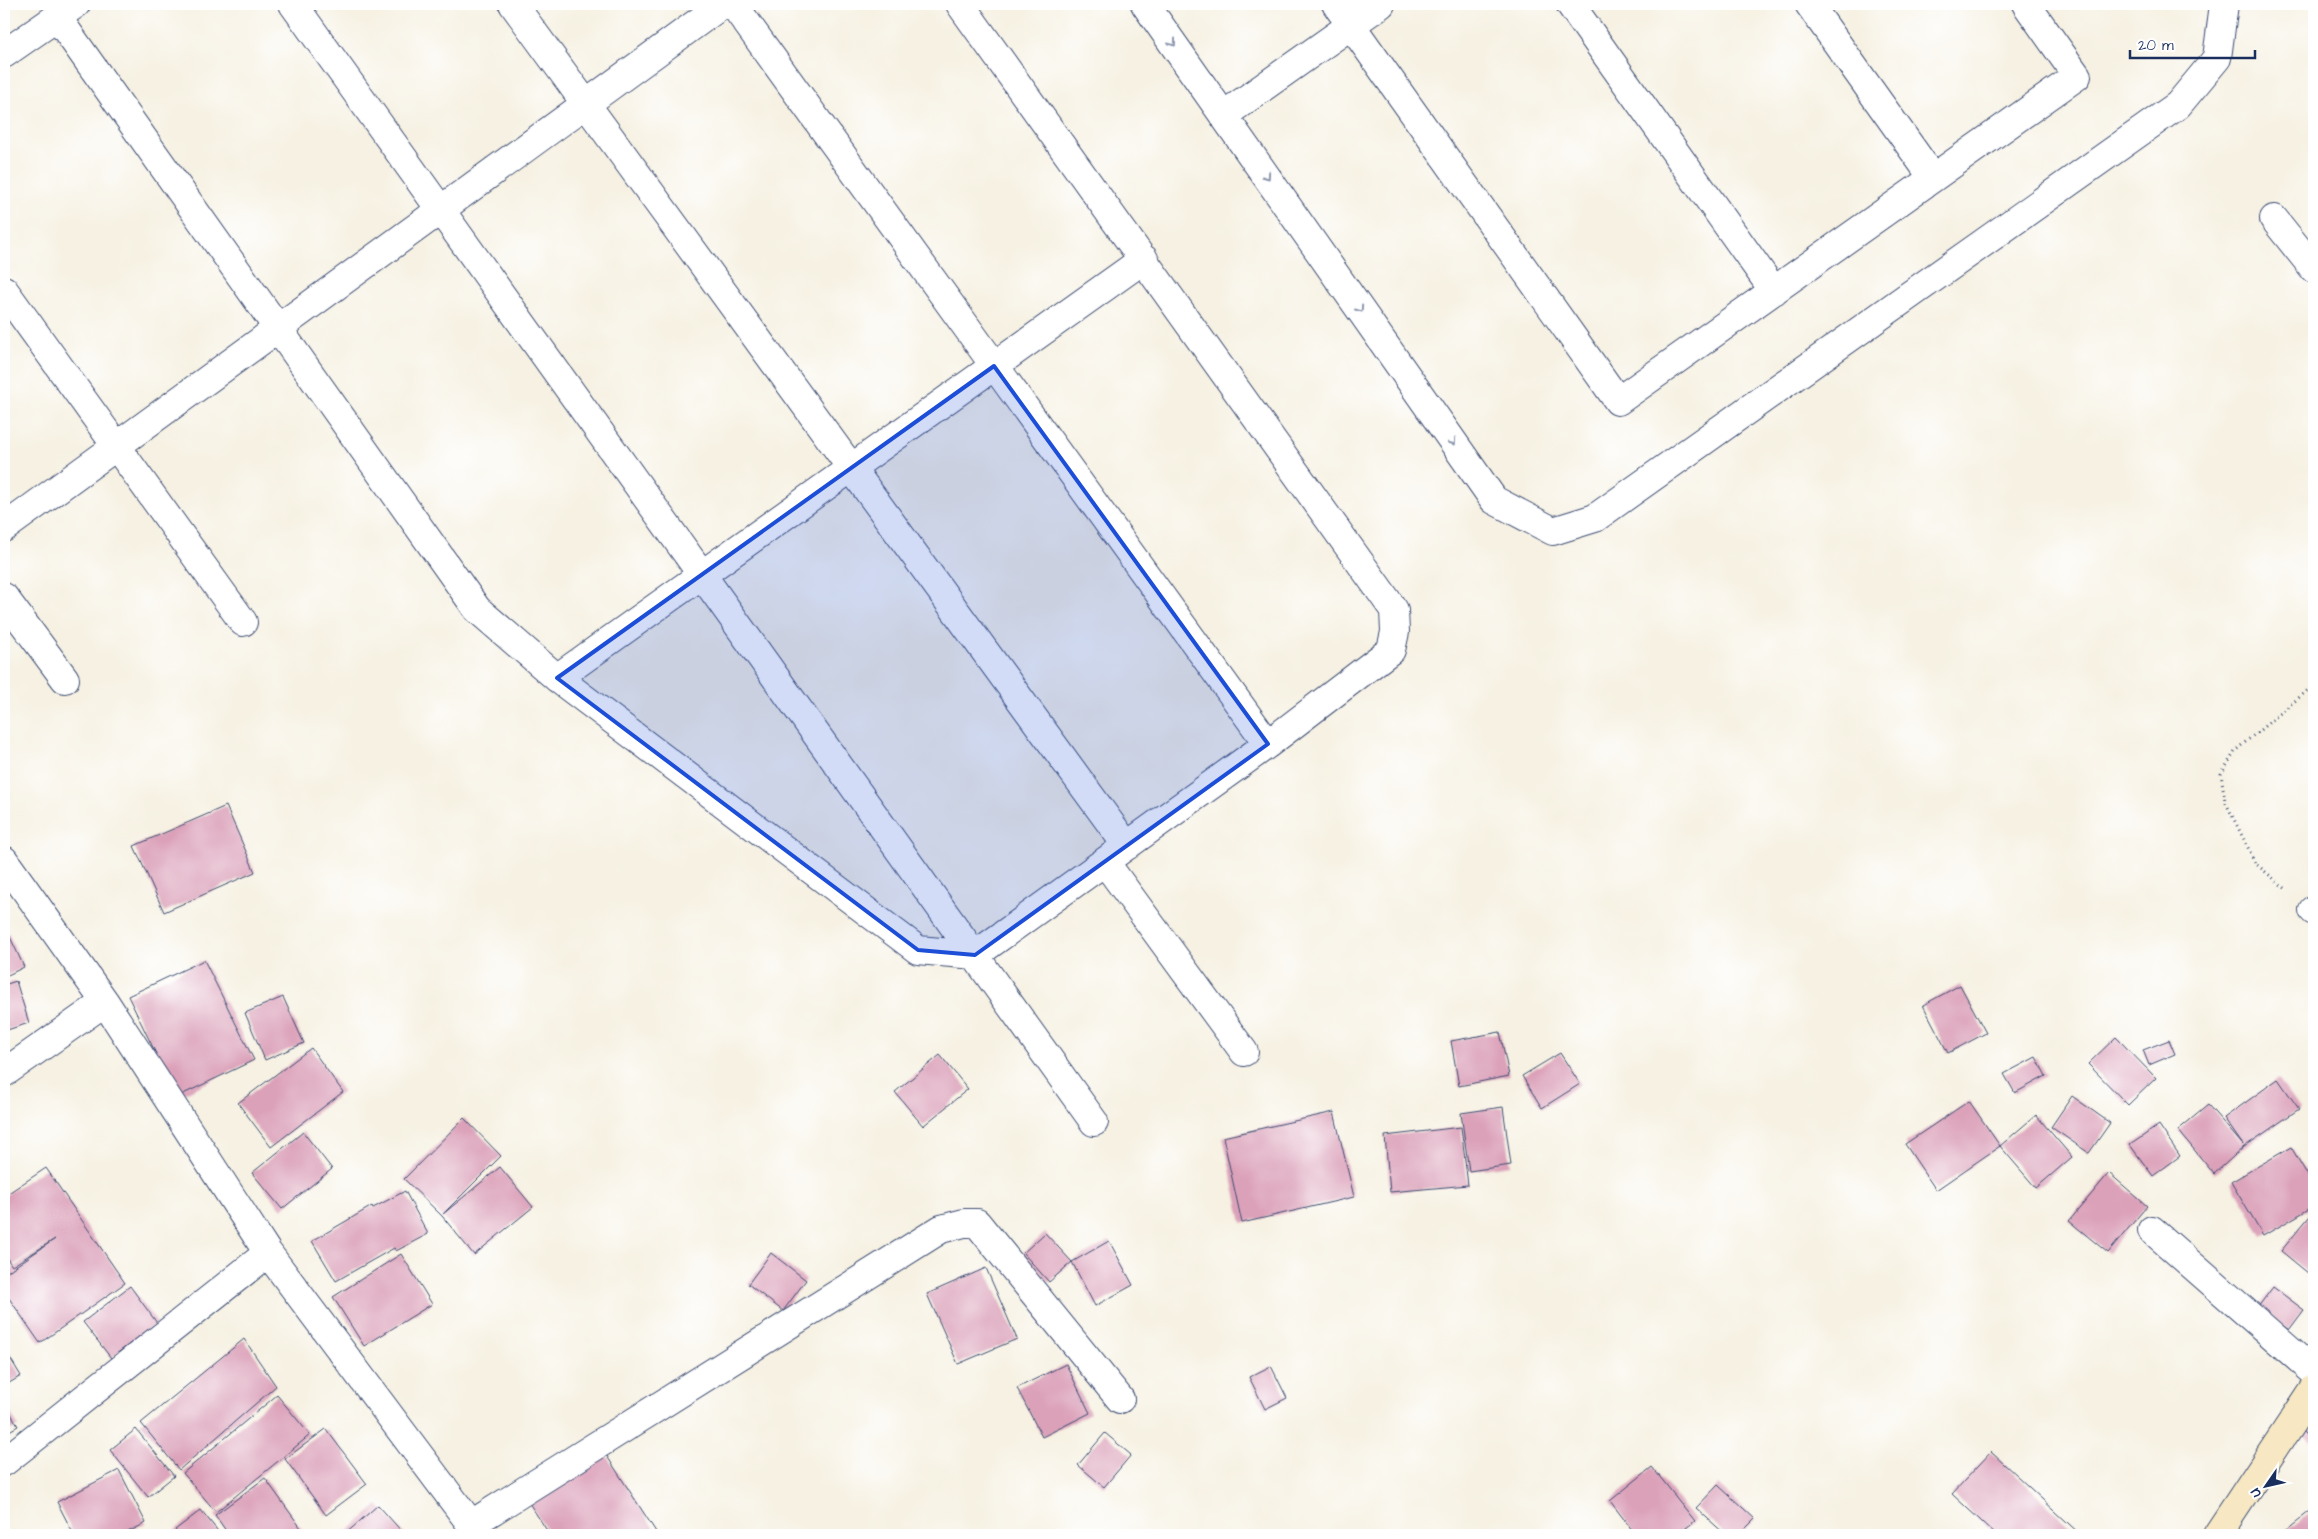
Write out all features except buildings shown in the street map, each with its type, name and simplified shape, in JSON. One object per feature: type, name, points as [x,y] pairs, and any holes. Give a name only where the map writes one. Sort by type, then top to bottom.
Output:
[{"type":"street","points":[[293,4],[1094,1122]]},
{"type":"street","points":[[513,4],[1127,846]]},
{"type":"street","points":[[4,528],[723,4]]},
{"type":"street","points":[[733,4],[1268,744]]},
{"type":"street","points":[[4,54],[66,11],[278,328],[477,609],[557,678],[918,950],[975,955],[1268,744],[1391,650],[1395,632],[1394,610],[960,4]]},
{"type":"street","points":[[1145,4],[1494,500],[1552,532],[1595,518],[2178,106],[2217,58],[2224,4]]},
{"type":"street","points":[[1224,115],[1344,14],[1381,4]]},
{"type":"street","points":[[1570,4],[1774,291]]},
{"type":"street","points":[[1809,4],[1933,178]]},
{"type":"street","points":[[1344,14],[1618,402],[2077,76],[2026,4]]},
{"type":"street","points":[[2274,219],[2314,269]]},
{"type":"street","points":[[557,678],[1144,260]]},
{"type":"street","points":[[4,290],[243,622]]},
{"type":"street","points":[[4,597],[65,679]]},
{"type":"street","points":[[4,860],[105,1002],[268,1253],[475,1530],[941,1229],[964,1223],[978,1224],[1120,1399]]},
{"type":"street","points":[[1105,862],[1244,1052]]},
{"type":"street","points":[[4,1073],[105,1002]]},
{"type":"street","points":[[2152,1230],[2314,1372]]},
{"type":"street","points":[[4,1462],[268,1253]]},
{"type":"street","points":[[2217,1535],[2314,1389]]},
{"type":"path","points":[[2314,685],[2236,750],[2221,774],[2225,801],[2256,864],[2314,910]]},
{"type":"highlighted area","points":[[994,366],[1268,744],[975,955],[918,950],[557,678]]}]
